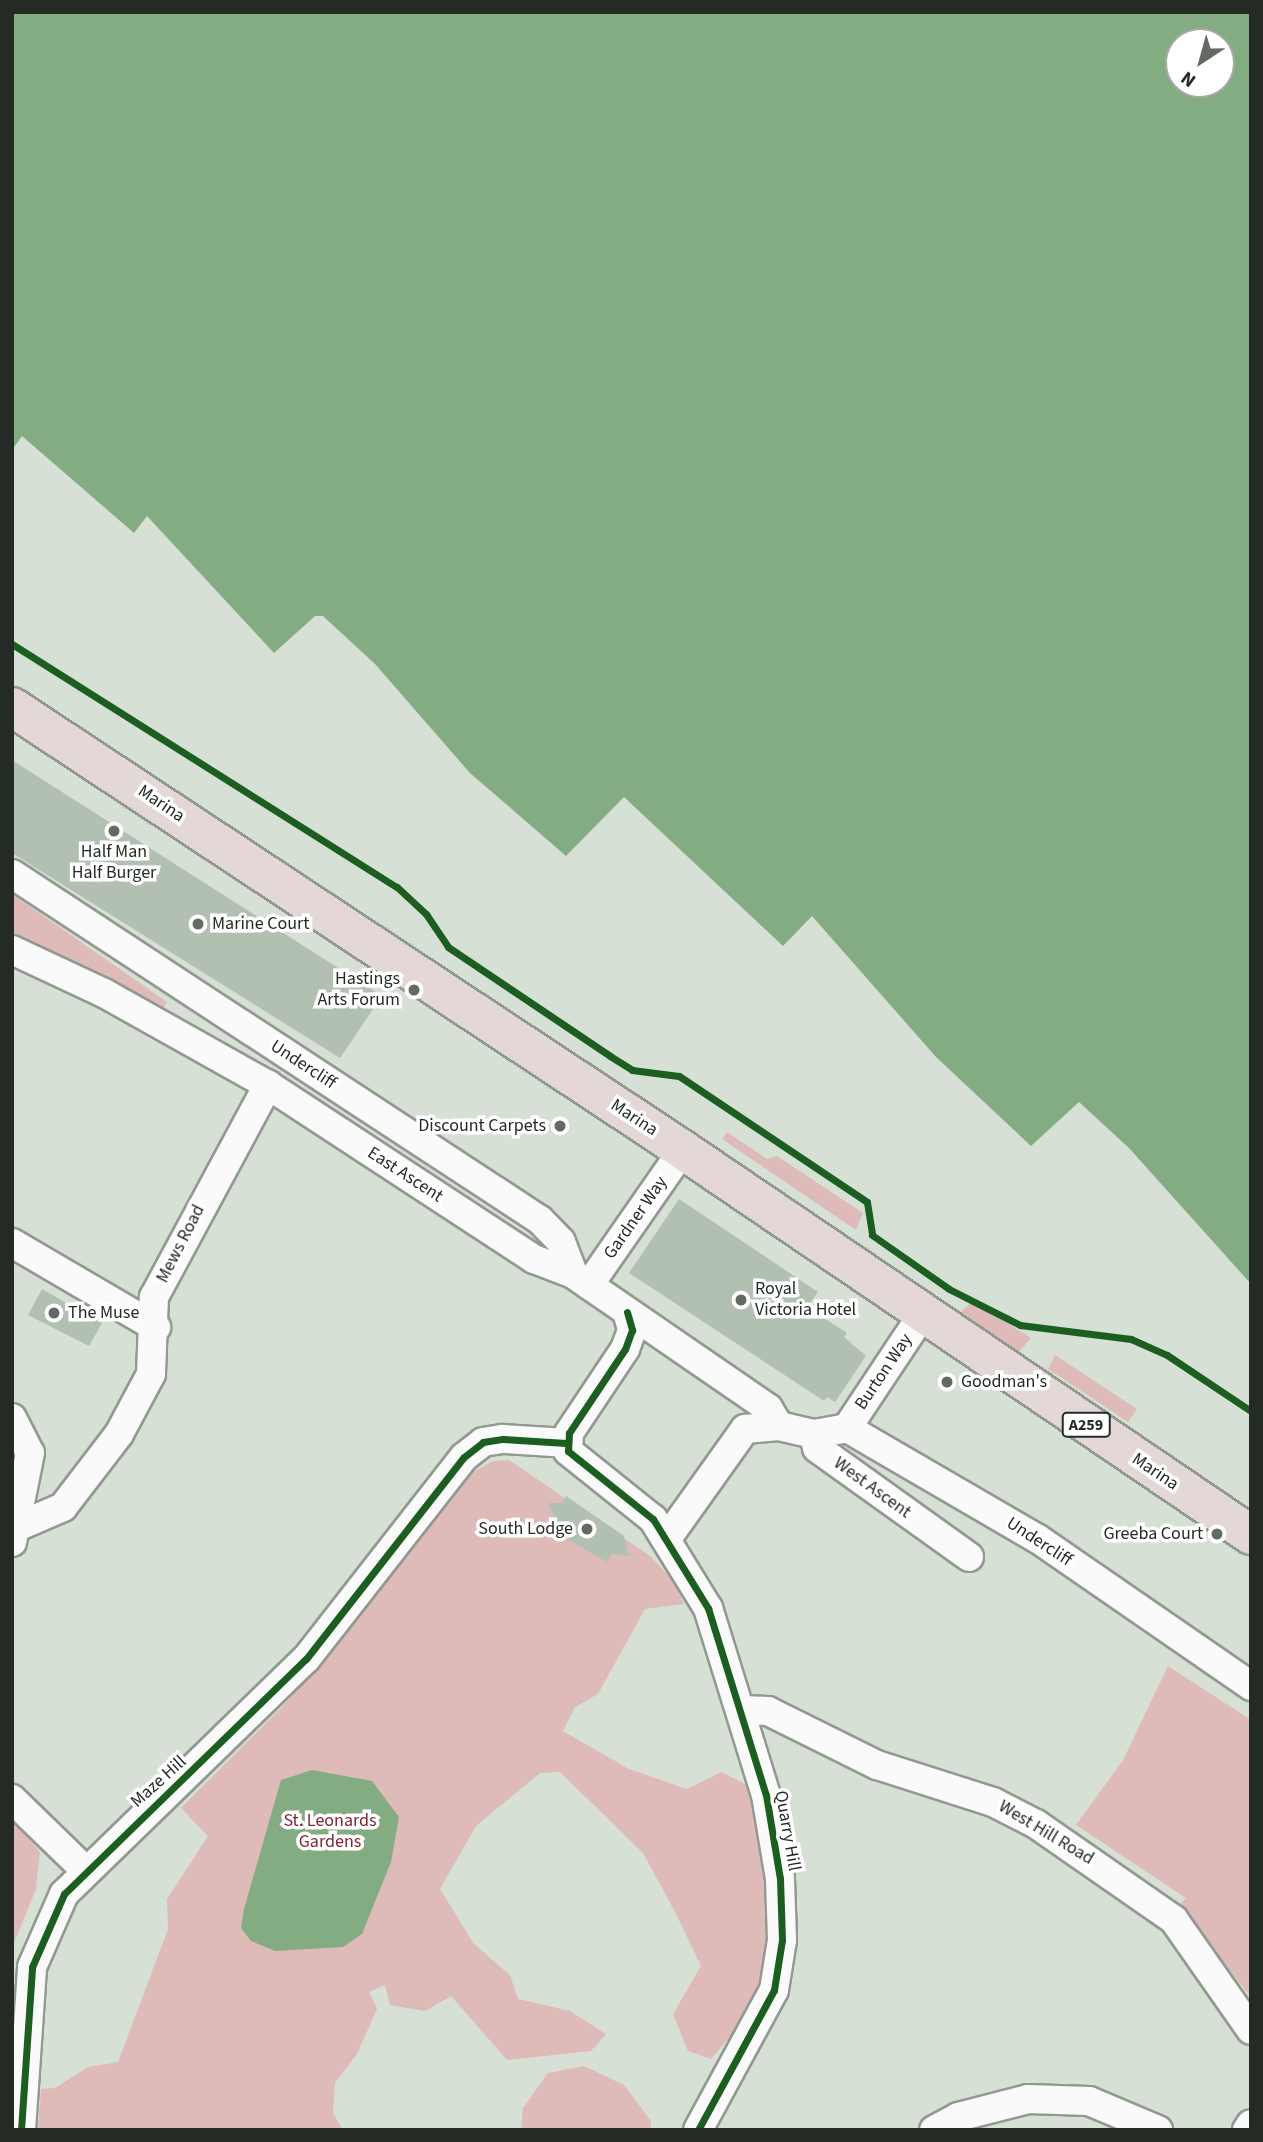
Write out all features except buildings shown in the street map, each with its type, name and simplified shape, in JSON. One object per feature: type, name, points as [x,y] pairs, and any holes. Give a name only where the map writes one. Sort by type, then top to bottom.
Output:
[{"type":"highway","name":"Marina","points":[[12,707],[683,1150],[922,1315],[1251,1535]]},
{"type":"street","name":"Undercliff","points":[[12,874],[540,1220],[561,1242],[581,1280]]},
{"type":"street","name":"East Ascent","points":[[12,950],[104,993],[268,1085],[534,1259],[581,1280],[768,1408],[779,1426]]},
{"type":"street","name":"Mews Road","points":[[14,1535],[62,1507],[101,1461],[151,1374],[156,1327],[154,1297],[268,1085]]},
{"type":"street","name":"Gardner Way","points":[[581,1280],[683,1150]]},
{"type":"street","points":[[12,1243],[156,1327]]},
{"type":"street","points":[[566,1443],[625,1349],[632,1330],[627,1312]]},
{"type":"street","name":"Burton Way","points":[[847,1428],[922,1315]]},
{"type":"street","points":[[12,1418],[30,1453],[14,1535]]},
{"type":"street","points":[[668,1537],[745,1429],[779,1426],[814,1434],[847,1428]]},
{"type":"street","name":"Undercliff","points":[[847,1428],[1038,1539],[1251,1686]]},
{"type":"street","name":"West Ascent","points":[[814,1434],[817,1448],[969,1557]]},
{"type":"street","name":"Maze Hill","points":[[21,2130],[32,1967],[64,1894],[84,1870],[172,1792],[306,1659],[464,1457],[483,1443],[503,1439],[566,1443]]},
{"type":"street","name":"Quarry Hill","points":[[566,1443],[575,1461],[633,1501],[668,1537],[708,1608],[742,1710],[768,1807],[780,1879],[782,1940],[774,1990],[698,2130]]},
{"type":"street","name":"West Hill Road","points":[[742,1710],[768,1711],[877,1765],[993,1802],[1036,1824],[1174,1920],[1251,2030]]},
{"type":"street","points":[[12,1799],[84,1870]]},
{"type":"street","points":[[934,2130],[958,2117],[1028,2099],[1088,2101],[1158,2130]]},
{"type":"street","points":[[1247,2130],[1251,2124]]},
{"type":"green space","points":[[12,894],[167,1002],[162,1010],[12,935]]},
{"type":"green space","points":[[727,1132],[767,1159],[777,1156],[863,1213],[856,1230],[722,1139]]},
{"type":"green space","points":[[972,1301],[1031,1338],[1018,1353],[960,1313]]},
{"type":"green space","points":[[1055,1355],[1137,1409],[1128,1422],[1048,1369]]},
{"type":"green space","name":"St. Leonards Gardens","points":[[509,1460],[650,1556],[672,1579],[684,1604],[645,1609],[598,1694],[575,1707],[563,1731],[629,1769],[687,1789],[721,1772],[753,1788],[770,1859],[771,1937],[755,2007],[711,2059],[688,2051],[673,2014],[701,1966],[675,1912],[643,1853],[560,1772],[540,1773],[476,1826],[440,1889],[474,1944],[510,1975],[518,1999],[570,2011],[606,2034],[591,2051],[507,2060],[451,1996],[425,2011],[390,2005],[385,1985],[369,1992],[377,2009],[357,2054],[335,2083],[333,2113],[343,2130],[38,2130],[41,2089],[55,2088],[88,2067],[118,2062],[168,1929],[167,1899],[208,1836],[181,1808],[288,1701],[446,1497],[473,1472],[493,1461]]},
{"type":"green space","points":[[1168,1666],[1251,1720],[1251,1997],[1178,1907],[1186,1898],[1076,1825],[1123,1760]]},
{"type":"green space","points":[[12,1819],[40,1852],[36,1889],[12,1948]]},
{"type":"green space","points":[[584,2066],[624,2085],[651,2121],[650,2130],[521,2130],[523,2108],[548,2073]]},
{"type":"shaded area","points":[[12,12],[1251,12],[1251,1284],[1129,1148],[1079,1102],[1031,1146],[936,1057],[812,916],[783,946],[624,797],[566,856],[470,773],[375,664],[323,616],[315,616],[274,653],[147,516],[134,533],[22,436],[12,450]]},
{"type":"shaded area","points":[[312,1770],[372,1781],[399,1817],[391,1862],[362,1934],[343,1947],[275,1951],[251,1941],[241,1928],[244,1909],[281,1780]]},
{"type":"cycle path","points":[[12,644],[397,887],[426,914],[448,947],[610,1056],[632,1070],[679,1076],[867,1202],[872,1235],[949,1289],[1020,1325],[1131,1339],[1167,1355],[1251,1411]]},
{"type":"cycle path","points":[[627,1312],[632,1330],[625,1349],[569,1433],[568,1451],[653,1519],[708,1608],[766,1795],[780,1879],[782,1940],[774,1990],[698,2130]]},
{"type":"cycle path","points":[[21,2130],[32,1967],[64,1894],[306,1659],[464,1457],[483,1442],[503,1439],[566,1443]]},
{"type":"place","name":"Half Man Half Burger","points":[[114,831]]},
{"type":"place","name":"Marine Court","points":[[198,924]]},
{"type":"place","name":"Hastings Arts Forum","points":[[414,990]]},
{"type":"place","name":"Discount Carpets","points":[[560,1126]]},
{"type":"place","name":"Royal Victoria Hotel","points":[[741,1300]]},
{"type":"place","name":"The Muse","points":[[54,1313]]},
{"type":"place","name":"Goodman's","points":[[947,1382]]},
{"type":"place","name":"South Lodge","points":[[587,1529]]},
{"type":"place","name":"Greeba Court","points":[[1217,1534]]}]
